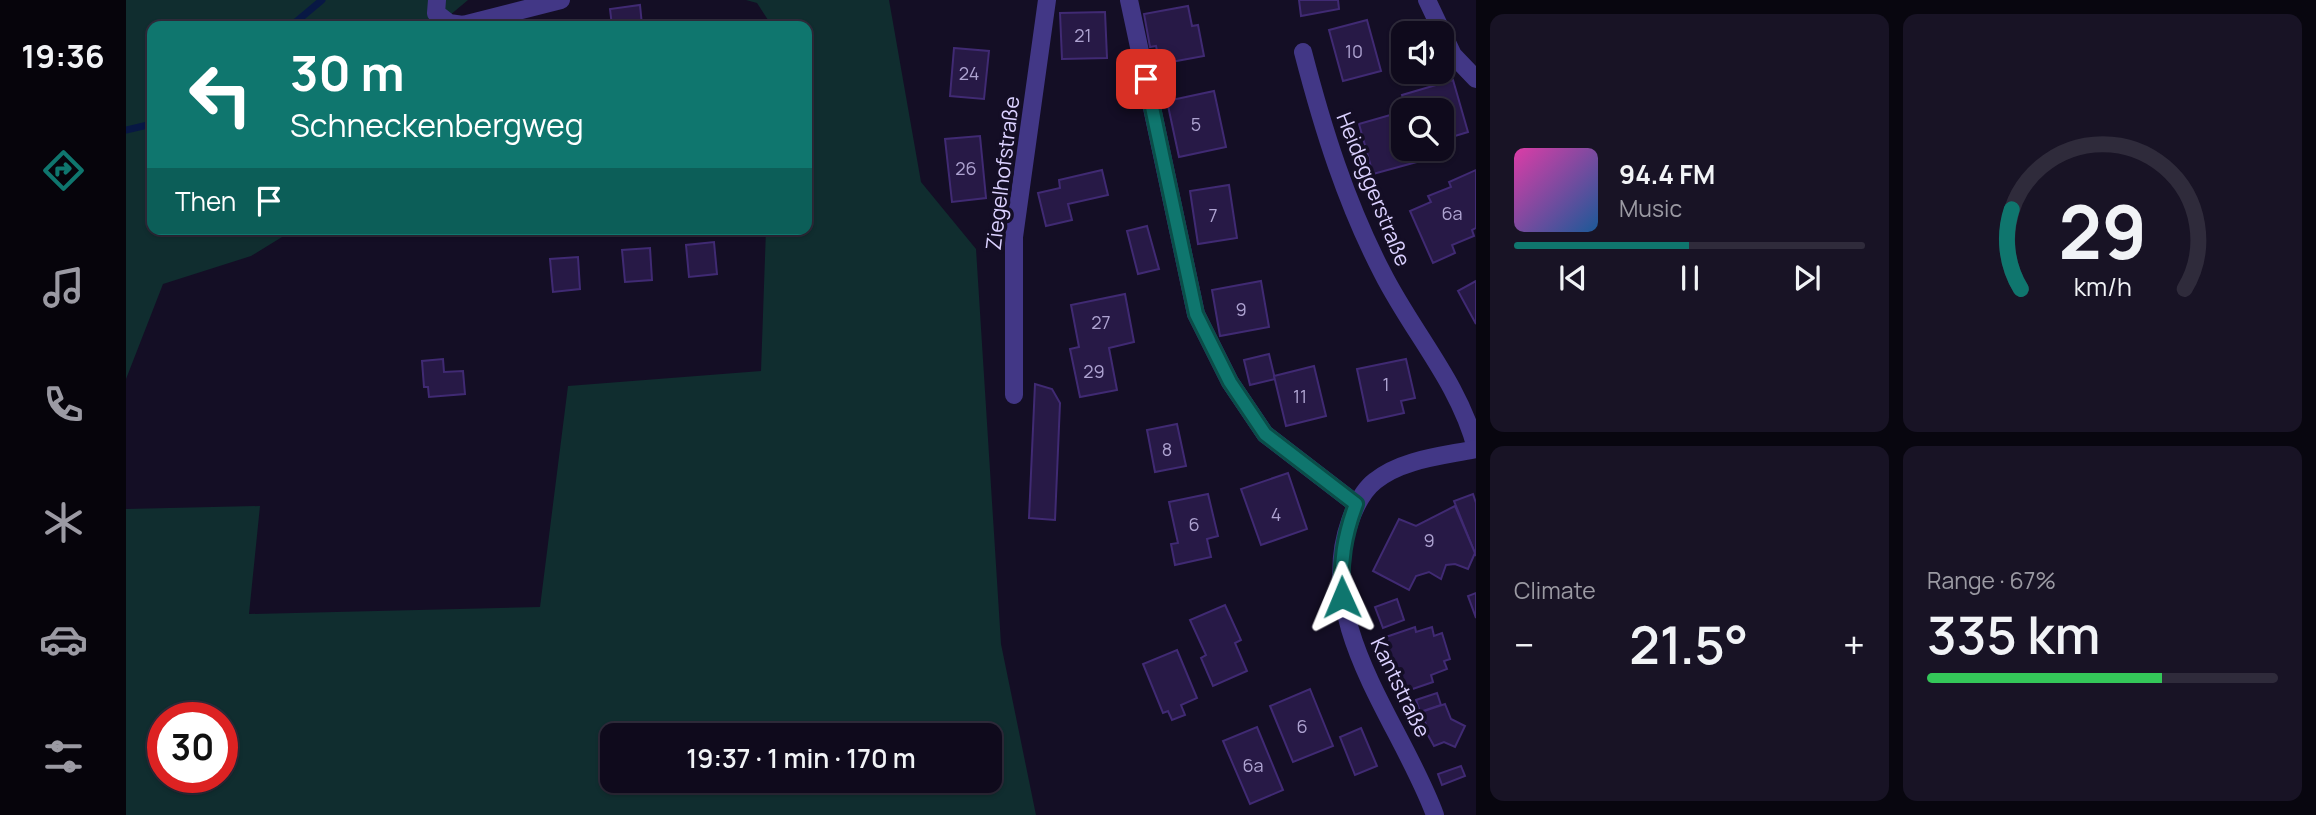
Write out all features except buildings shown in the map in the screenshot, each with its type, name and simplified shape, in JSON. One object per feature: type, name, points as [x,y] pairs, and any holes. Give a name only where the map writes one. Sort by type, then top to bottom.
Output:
[{"type":"street","points":[[437,0],[436,13],[446,21]]},
{"type":"street","points":[[479,21],[561,0]]},
{"type":"street","name":"Ziegelhofstraße","points":[[1014,395],[1014,237],[1047,0]]},
{"type":"street","points":[[1129,0],[1196,314],[1230,382],[1265,434],[1356,504]]},
{"type":"street","points":[[1427,0],[1453,55],[1476,79]]},
{"type":"street","name":"Heideggerstraße","points":[[1303,52],[1328,148],[1357,219],[1383,275],[1462,404],[1476,449]]},
{"type":"street","name":"Kantstraße","points":[[1435,815],[1418,771],[1374,688],[1347,626],[1340,567],[1344,536],[1356,504],[1375,481],[1422,460],[1476,449]]},
{"type":"green space","points":[[126,0],[468,0],[443,21],[147,21],[147,235],[285,235],[251,256],[163,284],[126,379]]},
{"type":"green space","points":[[746,0],[889,0],[921,182],[976,249],[1001,644],[1036,815],[126,815],[126,509],[260,506],[249,614],[540,607],[568,386],[761,371],[766,235],[812,235],[812,21],[769,21],[757,3]]},
{"type":"waterway","points":[[297,21],[322,0]]},
{"type":"waterway","points":[[126,130],[147,125]]},
{"type":"route","points":[[1146,79],[1196,314],[1230,382],[1265,434],[1356,504],[1344,536],[1340,567],[1342,597]]}]
